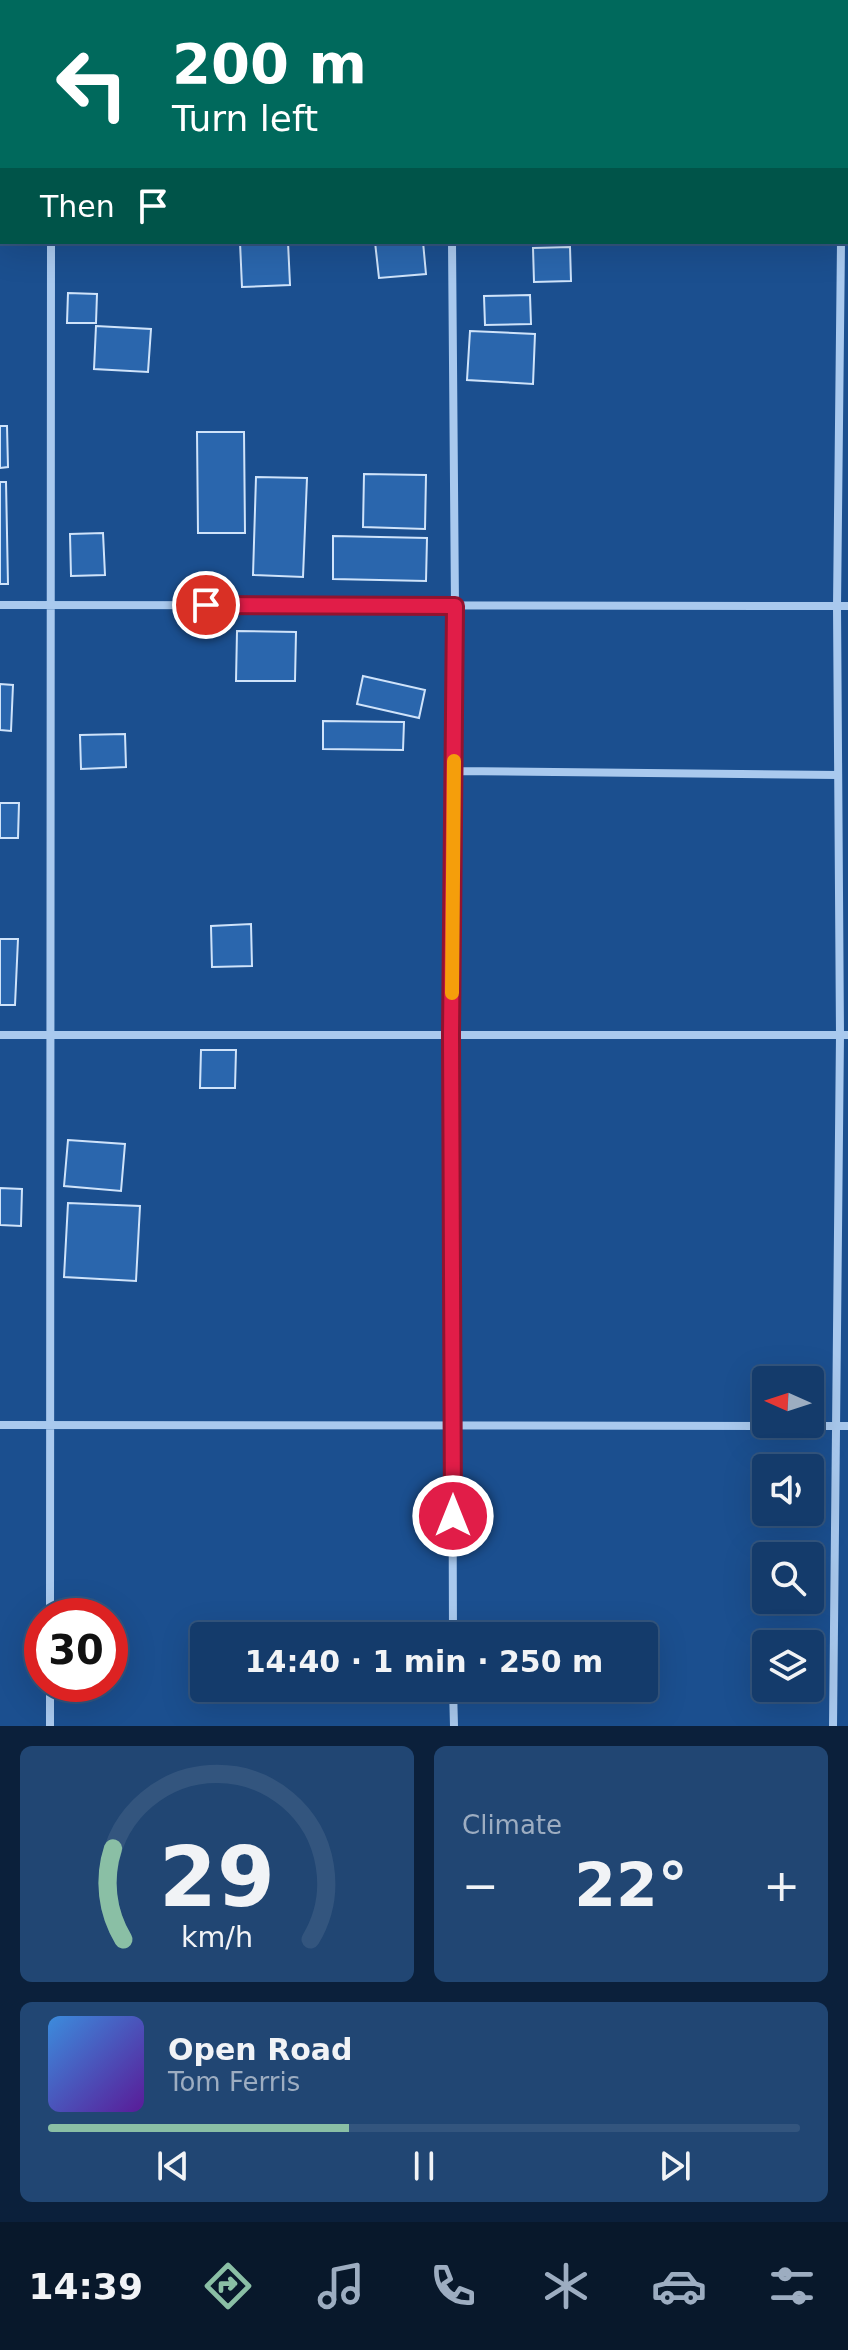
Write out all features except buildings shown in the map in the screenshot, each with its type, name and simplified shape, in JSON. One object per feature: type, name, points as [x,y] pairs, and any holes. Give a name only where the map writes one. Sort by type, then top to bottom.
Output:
[{"type":"street","points":[[50,1598],[51,244]]},
{"type":"street","points":[[452,244],[455,606],[451,1035],[453,1622]]},
{"type":"street","points":[[833,1726],[844,1035],[837,606],[841,244]]},
{"type":"street","points":[[0,605],[848,606]]},
{"type":"street","points":[[454,771],[838,775]]},
{"type":"street","points":[[0,1035],[844,1035]]},
{"type":"street","points":[[0,1425],[848,1426]]},
{"type":"street","points":[[50,1702],[50,1726]]},
{"type":"street","points":[[453,1702],[454,1726]]},
{"type":"slow traffic","points":[[452,993],[454,761]]},
{"type":"route","points":[[206,605],[455,606],[451,1035],[453,1516]]}]
